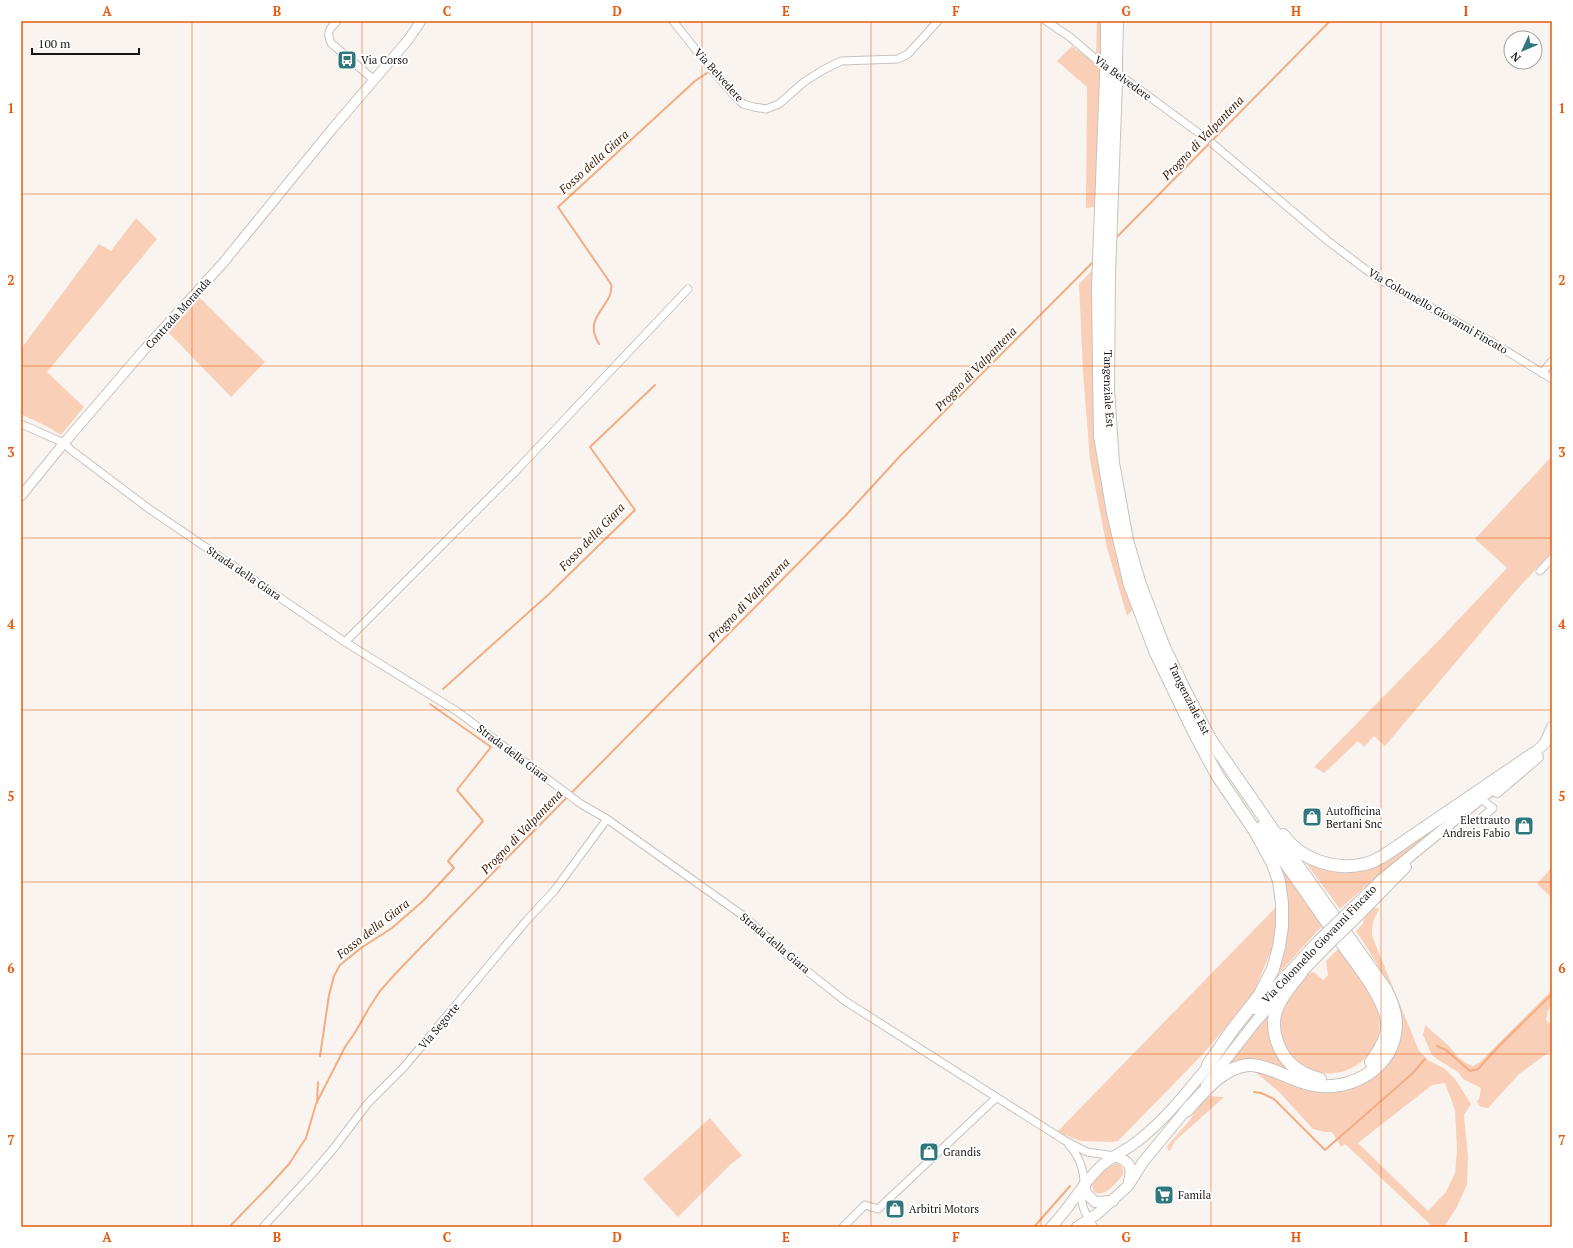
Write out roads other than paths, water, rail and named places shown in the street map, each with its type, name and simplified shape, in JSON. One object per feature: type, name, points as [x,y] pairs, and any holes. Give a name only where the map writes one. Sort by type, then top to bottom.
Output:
[{"type":"highway","name":"Tangenziale Est","points":[[1107,21],[1112,57]]},
{"type":"highway","name":"Tangenziale Est","points":[[1117,21],[1112,57],[1101,203],[1098,286],[1100,436],[1112,513],[1130,585],[1156,653],[1194,732]]},
{"type":"highway","name":"Tangenziale Est","points":[[1111,79],[1108,397],[1113,463],[1127,540],[1139,582],[1163,645],[1210,739]]},
{"type":"highway","points":[[1194,732],[1376,993],[1385,1011],[1387,1023],[1386,1034],[1379,1052],[1368,1066],[1359,1073],[1344,1079],[1321,1080],[1297,1070],[1282,1053],[1276,1040],[1274,1025],[1277,1007],[1285,993],[1301,973]]},
{"type":"highway","points":[[1194,732],[1217,775],[1255,831],[1273,864],[1279,881],[1282,903],[1282,926],[1279,947],[1273,969],[1259,996],[1233,1029],[1208,1065]]},
{"type":"highway","points":[[1210,739],[1288,841],[1317,861],[1333,865],[1349,866],[1366,864],[1382,857],[1533,754]]},
{"type":"highway","points":[[1186,1111],[1211,1084],[1233,1068],[1249,1065],[1264,1068],[1318,1086],[1338,1086],[1360,1080],[1375,1069],[1386,1058],[1393,1042],[1396,1025],[1394,1010],[1386,990],[1210,739]]},
{"type":"main road","name":"Via Colonnello Giovanni Fincato","points":[[1051,1227],[1072,1203],[1084,1185],[1100,1166],[1138,1141],[1161,1121],[1277,984],[1322,944],[1349,917],[1382,880],[1545,743],[1552,728]]},
{"type":"main road","name":"Via Colonnello Giovanni Fincato","points":[[1349,917],[1410,863],[1537,759],[1552,740]]},
{"type":"main road","name":"Via Colonnello Giovanni Fincato","points":[[1077,1227],[1092,1223],[1128,1186],[1143,1162],[1186,1111],[1257,1020],[1301,973],[1322,944]]},
{"type":"main road","points":[[1114,1156],[1127,1162],[1130,1166],[1131,1173],[1128,1186]]},
{"type":"main road","points":[[1084,1185],[1086,1193],[1095,1202],[1113,1201]]},
{"type":"street","points":[[337,21],[329,30],[328,36],[331,43],[374,80],[408,40],[421,21]]},
{"type":"street","name":"Via Belvedere","points":[[673,21],[707,65],[732,93],[744,104],[766,109],[779,104],[793,94],[804,82],[841,61],[898,59],[908,54],[938,21]]},
{"type":"street","name":"Via Belvedere","points":[[1046,21],[1070,37],[1099,62],[1128,81],[1200,134]]},
{"type":"street","name":"Contrada Moranda","points":[[21,496],[64,443],[144,350],[223,263],[332,128],[374,80]]},
{"type":"street","name":"Via Colonnello Giovanni Fincato","points":[[1215,145],[1328,241],[1377,278],[1482,336],[1552,379]]},
{"type":"street","points":[[344,642],[514,473],[688,290]]},
{"type":"street","points":[[1542,373],[1552,361]]},
{"type":"street","name":"Strada della Giara","points":[[21,424],[64,443],[71,450],[148,508],[344,642],[458,712],[581,804],[607,819],[745,917],[788,956],[845,1001],[1064,1140],[1087,1152],[1114,1156]]},
{"type":"street","points":[[1540,571],[1552,558]]},
{"type":"street","points":[[1480,819],[1493,808],[1485,802]]},
{"type":"street","name":"Via Segorte","points":[[263,1227],[311,1175],[334,1148],[368,1103],[404,1067],[527,920],[554,891],[607,819]]},
{"type":"street","points":[[843,1227],[865,1205],[878,1209],[996,1098]]},
{"type":"street","name":"Strada della Giara","points":[[1064,1140],[1078,1156],[1083,1169],[1084,1185],[1082,1202],[1092,1223]]},
{"type":"waterway","name":"Progno di Valpantena","points":[[1115,239],[1330,21]]},
{"type":"waterway","name":"Fosso della Giara","points":[[599,344],[595,335],[594,325],[595,320],[610,295],[611,284],[558,207],[695,81],[707,73]]},
{"type":"waterway","name":"Progno di Valpantena","points":[[229,1227],[289,1164],[306,1138],[316,1104],[345,1047],[380,991],[396,973],[513,852],[846,515],[901,455],[1094,261]]},
{"type":"waterway","name":"Fosso della Giara","points":[[443,689],[549,594],[635,510],[590,447],[655,385]]},
{"type":"waterway","name":"Fosso della Giara","points":[[320,1056],[329,995],[334,976],[340,965],[361,948],[392,928],[423,901],[454,868],[448,861],[483,821],[457,790],[491,747],[430,704]]},
{"type":"waterway","points":[[1437,1046],[1446,1050],[1470,1071],[1478,1069],[1499,1046],[1552,994]]},
{"type":"waterway","points":[[1254,1092],[1261,1093],[1274,1099],[1325,1150],[1413,1073],[1425,1059]]},
{"type":"waterway","name":"Fosso della Giara","points":[[317,1103],[318,1082]]},
{"type":"waterway","points":[[1034,1227],[1070,1186]]},
{"type":"place","name":"Via Corso","points":[[347,60]]},
{"type":"place","name":"Autofficina Bertani Snc","points":[[1312,817]]},
{"type":"place","name":"Elettrauto Andreis Fabio","points":[[1524,826]]},
{"type":"place","name":"Grandis","points":[[929,1152]]},
{"type":"place","name":"Famila","points":[[1164,1195]]},
{"type":"place","name":"Arbitri Motors","points":[[895,1209]]}]
